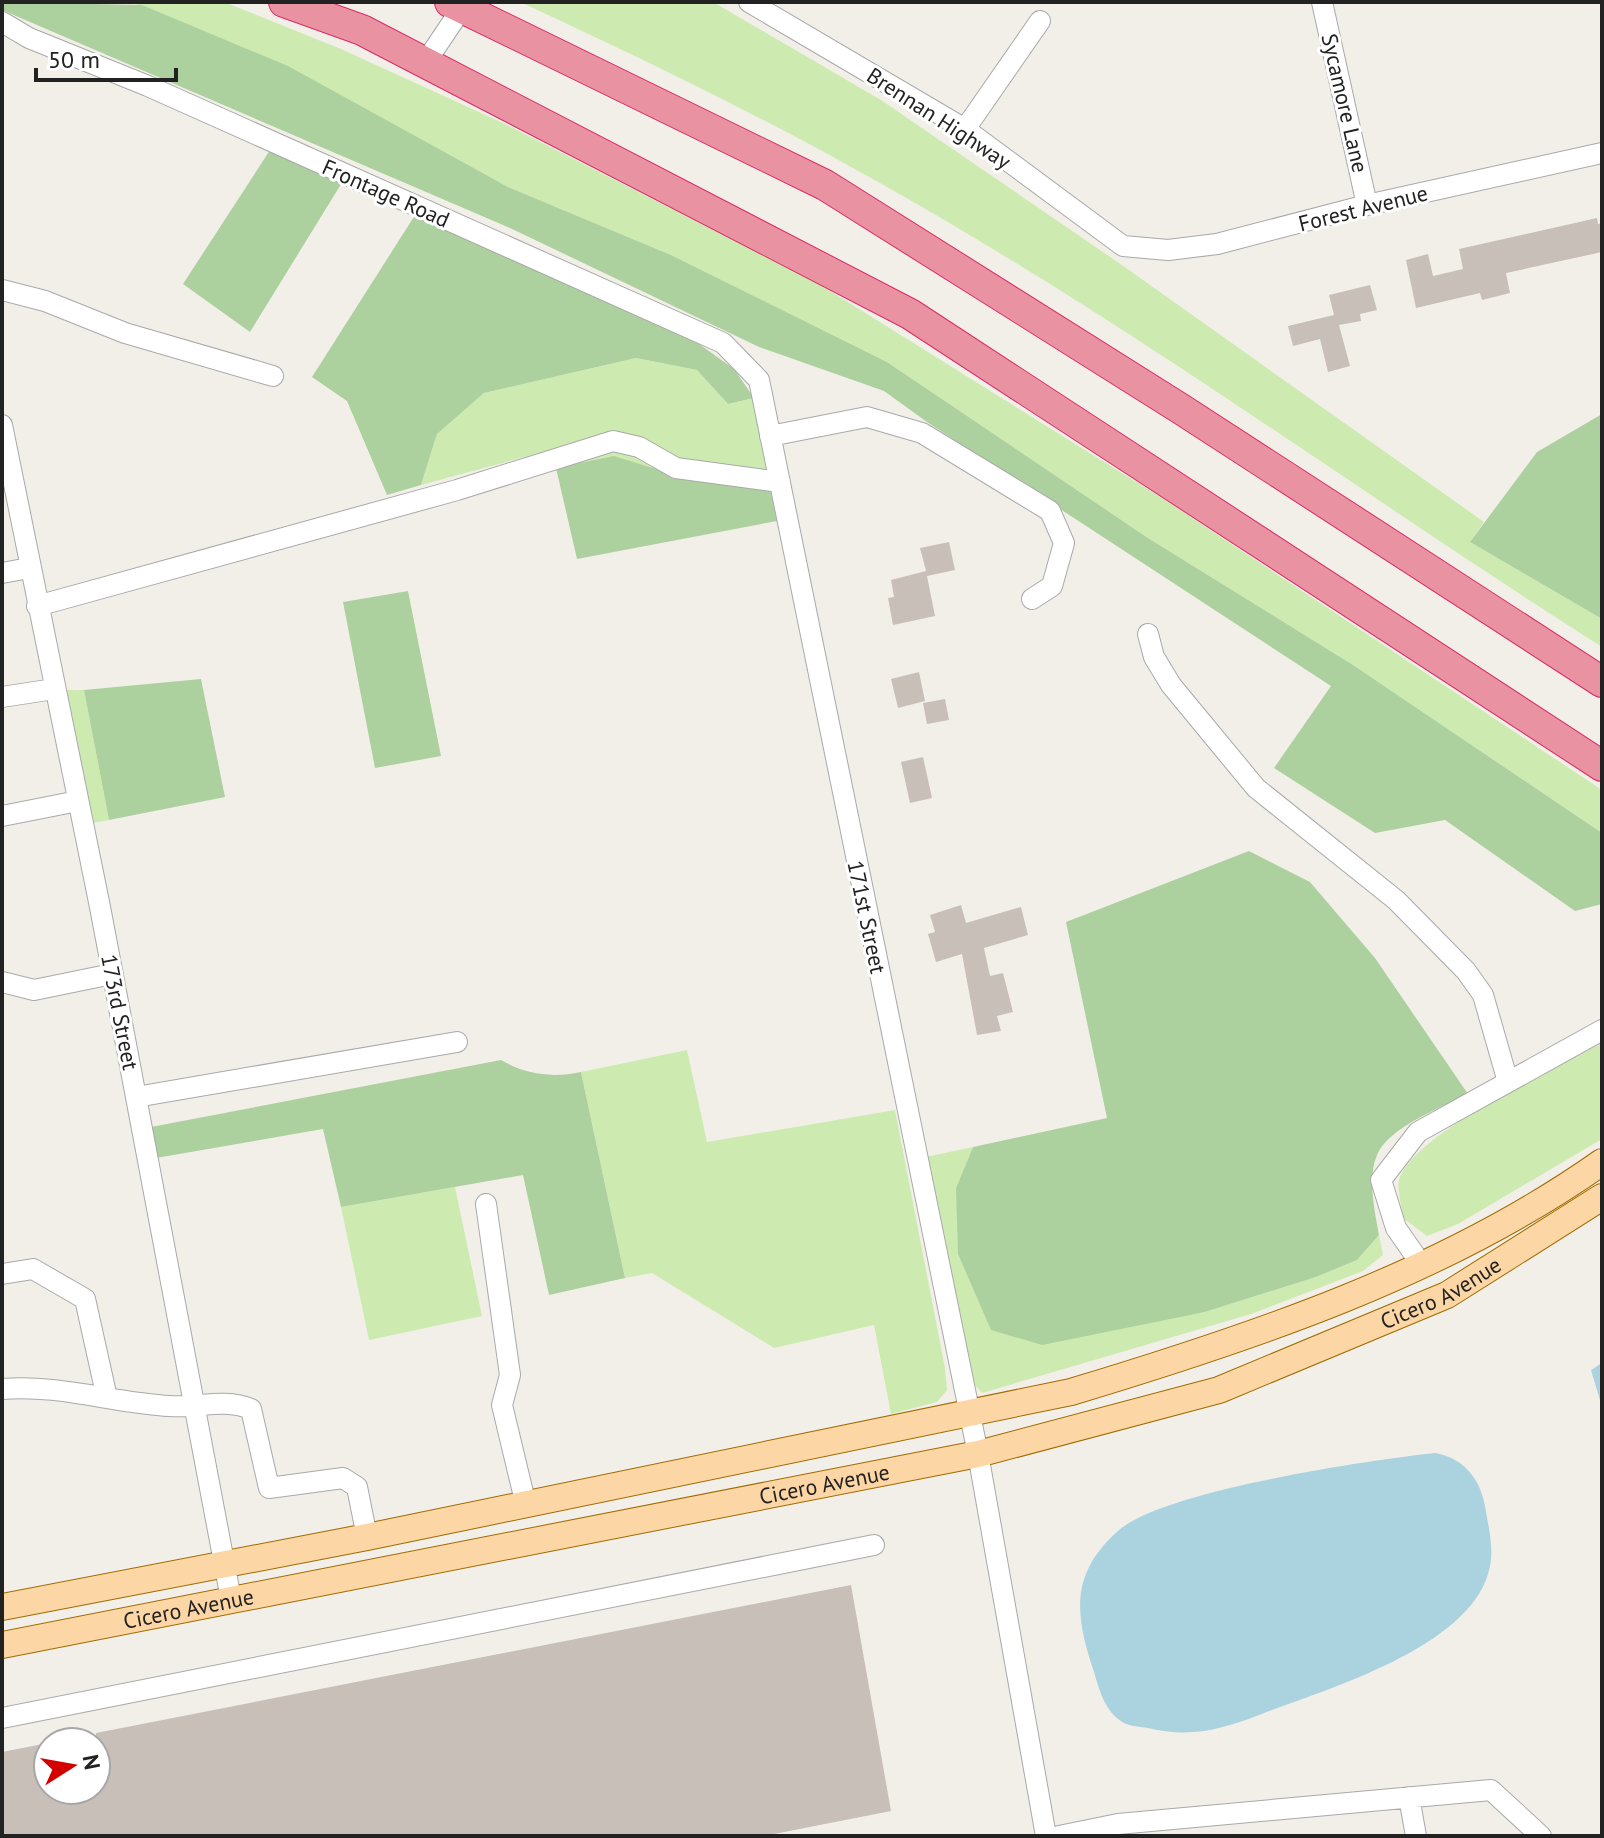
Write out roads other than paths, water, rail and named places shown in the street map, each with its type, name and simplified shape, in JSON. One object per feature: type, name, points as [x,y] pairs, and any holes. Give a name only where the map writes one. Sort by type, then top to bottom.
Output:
[{"type":"highway","points":[[284,2],[362,30],[910,314],[1602,766]]},
{"type":"highway","points":[[456,5],[825,185],[1194,417],[1602,682]]},
{"type":"main road","name":"Cicero Avenue","points":[[2,1607],[367,1537],[1071,1392],[1172,1361],[1421,1264],[1551,1197],[1602,1162]]},
{"type":"main road","name":"Cicero Avenue","points":[[2,1645],[978,1454],[1219,1390],[1447,1295],[1602,1197]]},
{"type":"street","name":"Brennan Highway","points":[[749,2],[965,129],[1123,246]]},
{"type":"street","name":"Sycamore Lane","points":[[1322,2],[1367,205]]},
{"type":"street","points":[[425,63],[456,5]]},
{"type":"street","points":[[965,129],[1040,21]]},
{"type":"street","name":"Frontage Road","points":[[2,22],[29,38],[148,86],[723,343],[759,380]]},
{"type":"street","name":"Forest Avenue","points":[[1123,246],[1168,250],[1217,244],[1367,205],[1602,153]]},
{"type":"street","points":[[2,290],[45,301],[125,333],[273,376]]},
{"type":"street","name":"171st Street","points":[[759,380],[978,1454],[1046,1836]]},
{"type":"street","points":[[770,436],[867,417],[922,433],[1050,511],[1064,543],[1052,586],[1032,599]]},
{"type":"street","name":"173rd Street","points":[[2,425],[136,1097],[231,1599]]},
{"type":"street","points":[[37,606],[457,490],[613,441],[639,447],[676,468],[780,482]]},
{"type":"street","points":[[2,573],[29,568]]},
{"type":"street","points":[[1148,634],[1154,657],[1171,685],[1256,788],[1396,900],[1466,971],[1483,995],[1508,1082]]},
{"type":"street","points":[[2,697],[54,689]]},
{"type":"street","points":[[2,816],[78,801]]},
{"type":"street","points":[[2,982],[34,990],[112,974]]},
{"type":"street","points":[[1421,1264],[1396,1228],[1381,1180],[1418,1132],[1602,1030]]},
{"type":"street","points":[[136,1097],[457,1042]]},
{"type":"street","points":[[486,1204],[510,1375],[502,1405],[526,1505]]},
{"type":"street","points":[[2,1274],[33,1269],[85,1299],[107,1398]]},
{"type":"street","points":[[2,1389],[27,1387],[173,1407],[233,1402],[251,1409],[269,1488],[343,1478],[357,1487],[367,1537]]},
{"type":"street","points":[[2,1718],[874,1545]]},
{"type":"street","points":[[1059,1836],[1491,1790],[1541,1836]]},
{"type":"street","points":[[1409,1797],[1416,1836]]},
{"type":"water","points":[[1602,1363],[1602,1407],[1591,1370]]},
{"type":"water","points":[[1435,1453],[1454,1459],[1474,1478],[1483,1496],[1490,1536],[1490,1566],[1479,1595],[1457,1620],[1428,1642],[1358,1678],[1231,1725],[1204,1731],[1163,1731],[1126,1724],[1112,1713],[1101,1694],[1080,1614],[1084,1579],[1091,1563],[1119,1530],[1143,1515],[1222,1490],[1365,1462]]}]
